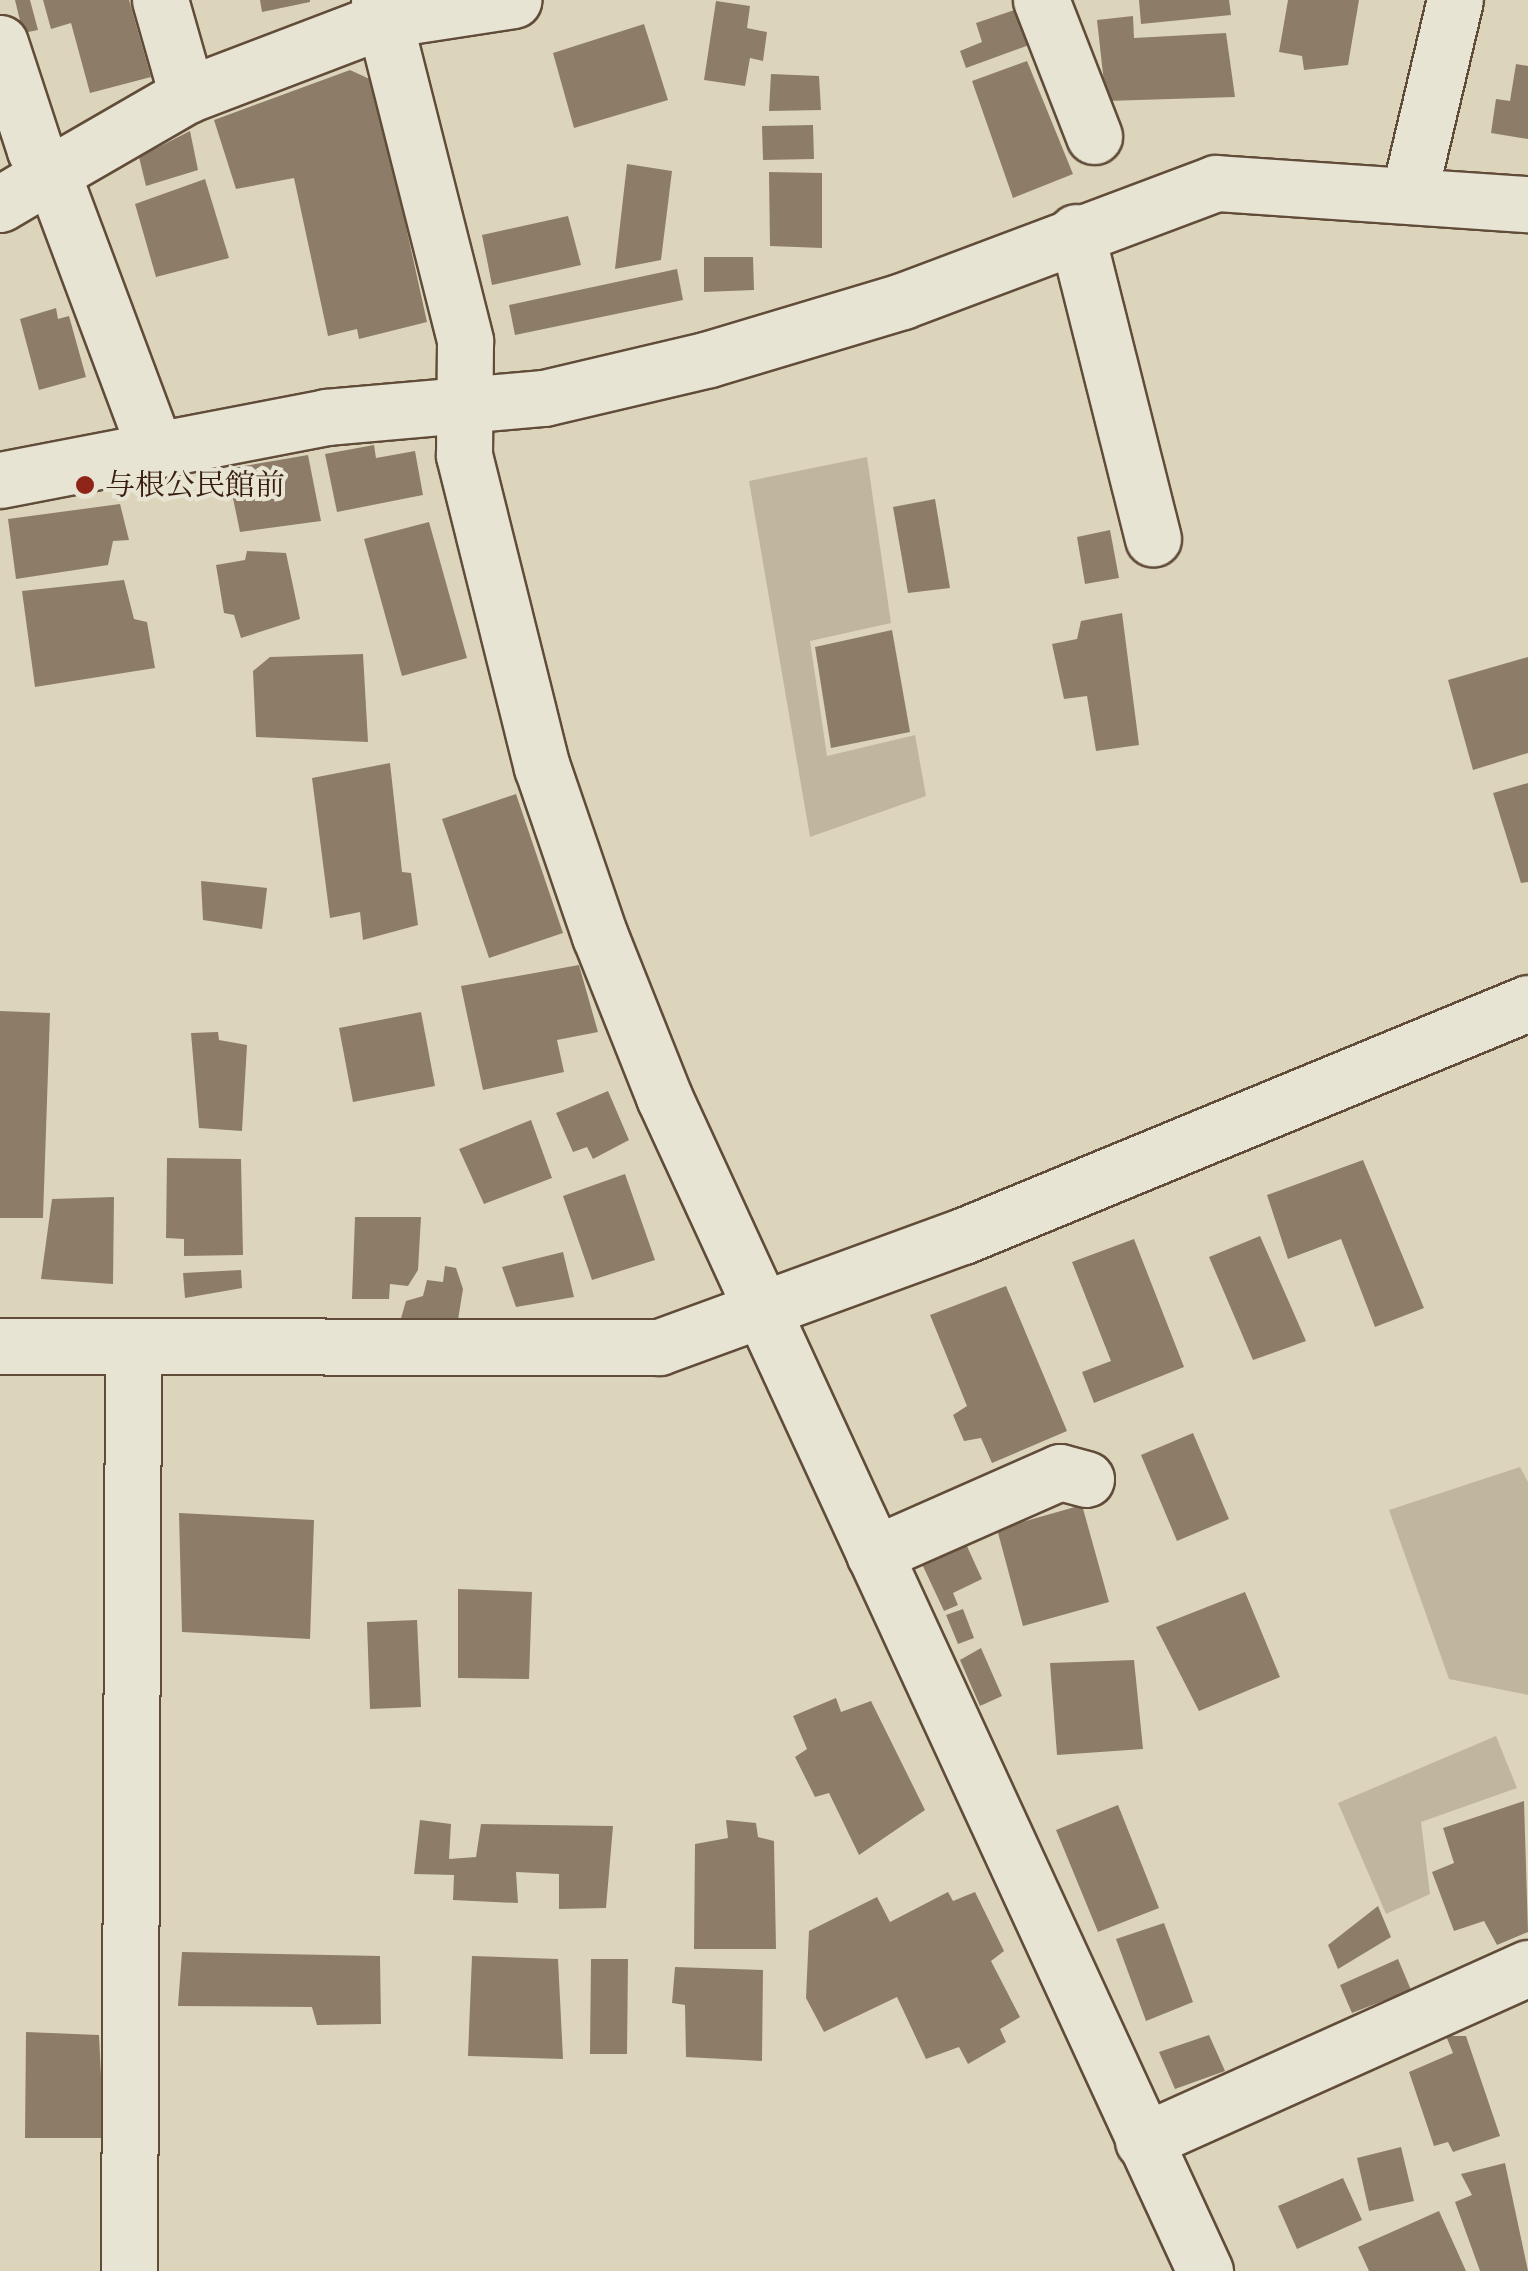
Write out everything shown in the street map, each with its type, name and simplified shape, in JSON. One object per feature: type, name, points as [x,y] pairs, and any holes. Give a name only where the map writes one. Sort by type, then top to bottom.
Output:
[{"type":"street","points":[[160,0],[187,94]]},
{"type":"street","points":[[0,204],[187,94],[381,10],[513,0]]},
{"type":"street","points":[[1041,0],[1094,136]]},
{"type":"street","points":[[1410,190],[1455,0]]},
{"type":"street","points":[[381,10],[465,342],[460,406],[548,786],[664,1096],[1206,2271]]},
{"type":"street","points":[[0,44],[35,150],[52,173],[154,446]]},
{"type":"street","points":[[0,480],[154,446],[544,398],[708,359],[902,302],[1076,232],[1216,183],[1410,190],[1528,204]]},
{"type":"street","points":[[1076,232],[1153,538]]},
{"type":"street","points":[[0,1346],[659,1347],[1528,1004]]},
{"type":"street","points":[[129,2271],[133,1346]]},
{"type":"street","points":[[874,1554],[1060,1472],[1086,1479]]},
{"type":"street","points":[[1143,2140],[1528,1968]]},
{"type":"shaded area","points":[[867,457],[891,623],[810,641],[827,756],[915,735],[926,796],[810,837],[749,481]]},
{"type":"shaded area","points":[[1520,1467],[1528,1482],[1528,1695],[1449,1679],[1389,1510]]},
{"type":"shaded area","points":[[1496,1736],[1517,1788],[1421,1822],[1430,1894],[1386,1914],[1338,1803]]},
{"type":"building","points":[[15,0],[30,0],[38,30],[23,33]]},
{"type":"building","points":[[43,0],[129,0],[151,77],[90,93],[71,23],[51,29]]},
{"type":"building","points":[[260,0],[310,0],[310,2],[262,12]]},
{"type":"building","points":[[1139,0],[1229,0],[1231,15],[1141,24]]},
{"type":"building","points":[[1288,0],[1359,0],[1348,65],[1304,70],[1302,56],[1279,52]]},
{"type":"building","points":[[716,1],[750,6],[747,28],[767,32],[763,61],[750,58],[745,86],[704,80]]},
{"type":"building","points":[[1020,8],[1032,44],[966,68],[960,51],[982,42],[976,23]]},
{"type":"building","points":[[1133,16],[1134,38],[1226,33],[1235,97],[1106,101],[1097,20]]},
{"type":"building","points":[[644,24],[668,100],[574,128],[553,53]]},
{"type":"building","points":[[1027,61],[1073,174],[1013,198],[972,81]]},
{"type":"building","points":[[1516,64],[1528,66],[1528,139],[1491,133],[1496,99],[1510,101]]},
{"type":"building","points":[[350,70],[374,81],[427,322],[359,339],[357,329],[328,336],[294,178],[236,189],[214,120]]},
{"type":"building","points":[[771,74],[819,76],[821,110],[769,111]]},
{"type":"building","points":[[813,125],[814,159],[763,160],[762,126]]},
{"type":"building","points":[[190,131],[198,170],[146,186],[139,157]]},
{"type":"building","points":[[627,164],[672,171],[661,260],[615,269]]},
{"type":"building","points":[[769,172],[822,173],[822,248],[770,246]]},
{"type":"building","points":[[205,179],[229,258],[156,277],[135,204]]},
{"type":"building","points":[[568,216],[581,265],[492,285],[482,235]]},
{"type":"building","points":[[704,257],[753,257],[754,290],[704,292]]},
{"type":"building","points":[[677,269],[683,300],[515,335],[509,305]]},
{"type":"building","points":[[56,308],[58,319],[69,316],[86,377],[39,390],[20,319]]},
{"type":"building","points":[[374,445],[376,458],[415,451],[423,495],[337,512],[325,454]]},
{"type":"building","points":[[308,455],[321,521],[240,532],[227,469]]},
{"type":"building","points":[[935,499],[950,588],[908,593],[893,507]]},
{"type":"building","points":[[120,504],[129,540],[113,541],[108,565],[16,579],[8,519]]},
{"type":"building","points":[[429,522],[467,658],[402,676],[364,539]]},
{"type":"building","points":[[1110,530],[1119,578],[1085,584],[1077,537]]},
{"type":"building","points":[[247,551],[286,553],[300,619],[241,638],[234,615],[224,613],[216,565],[245,560]]},
{"type":"building","points":[[124,580],[134,619],[147,622],[155,668],[35,687],[22,591]]},
{"type":"building","points":[[1122,613],[1139,745],[1096,751],[1087,696],[1064,699],[1052,644],[1077,639],[1081,621]]},
{"type":"building","points":[[892,630],[910,732],[831,748],[815,647]]},
{"type":"building","points":[[363,654],[368,742],[256,737],[253,671],[270,657]]},
{"type":"building","points":[[1528,657],[1528,753],[1473,770],[1448,680]]},
{"type":"building","points":[[390,763],[402,872],[411,873],[418,925],[363,940],[360,912],[330,918],[312,778]]},
{"type":"building","points":[[1528,783],[1528,882],[1521,883],[1493,793]]},
{"type":"building","points":[[516,794],[563,933],[489,958],[442,819]]},
{"type":"building","points":[[201,881],[267,888],[262,929],[203,920]]},
{"type":"building","points":[[579,965],[598,1032],[557,1040],[564,1072],[483,1090],[461,986]]},
{"type":"building","points":[[0,1011],[50,1013],[43,1218],[0,1218]]},
{"type":"building","points":[[421,1012],[435,1086],[353,1102],[339,1028]]},
{"type":"building","points":[[218,1032],[219,1040],[247,1045],[242,1131],[199,1128],[191,1033]]},
{"type":"building","points":[[608,1091],[629,1140],[593,1159],[587,1147],[573,1152],[556,1113]]},
{"type":"building","points":[[531,1120],[552,1178],[484,1204],[459,1149]]},
{"type":"building","points":[[167,1158],[241,1159],[243,1255],[184,1256],[184,1239],[166,1238]]},
{"type":"building","points":[[1363,1160],[1424,1308],[1375,1327],[1341,1239],[1288,1259],[1267,1195]]},
{"type":"building","points":[[625,1174],[655,1260],[592,1280],[563,1196]]},
{"type":"building","points":[[114,1197],[113,1284],[41,1279],[52,1199]]},
{"type":"building","points":[[355,1217],[421,1217],[418,1270],[408,1286],[390,1284],[389,1299],[352,1299]]},
{"type":"building","points":[[1260,1236],[1306,1341],[1253,1360],[1209,1257]]},
{"type":"building","points":[[1134,1239],[1184,1367],[1094,1403],[1082,1372],[1111,1361],[1072,1262]]},
{"type":"building","points":[[563,1252],[574,1297],[516,1307],[502,1267]]},
{"type":"building","points":[[445,1266],[456,1268],[463,1289],[457,1326],[399,1325],[406,1301],[423,1296],[427,1280],[443,1282]]},
{"type":"building","points":[[241,1270],[242,1288],[185,1298],[183,1273]]},
{"type":"building","points":[[1006,1286],[1067,1431],[992,1463],[981,1438],[964,1441],[953,1415],[967,1406],[930,1315]]},
{"type":"building","points":[[1193,1433],[1229,1519],[1177,1541],[1141,1455]]},
{"type":"building","points":[[1082,1505],[1109,1602],[1023,1626],[997,1529]]},
{"type":"building","points":[[179,1513],[314,1520],[310,1639],[182,1632]]},
{"type":"building","points":[[966,1544],[982,1579],[953,1593],[958,1605],[944,1611],[922,1564]]},
{"type":"building","points":[[458,1589],[532,1592],[529,1679],[458,1678]]},
{"type":"building","points":[[1245,1592],[1280,1677],[1199,1711],[1156,1627]]},
{"type":"building","points":[[963,1609],[974,1638],[958,1644],[946,1615]]},
{"type":"building","points":[[417,1620],[421,1707],[370,1709],[367,1622]]},
{"type":"building","points":[[981,1648],[1002,1696],[980,1706],[960,1660]]},
{"type":"building","points":[[1134,1660],[1143,1749],[1057,1755],[1050,1663]]},
{"type":"building","points":[[836,1698],[841,1712],[871,1701],[925,1810],[859,1855],[829,1793],[815,1797],[795,1757],[807,1749],[793,1716]]},
{"type":"building","points":[[1524,1801],[1528,1932],[1497,1945],[1484,1921],[1454,1931],[1432,1872],[1454,1863],[1443,1828]]},
{"type":"building","points":[[1118,1805],[1159,1908],[1098,1932],[1056,1830]]},
{"type":"building","points":[[420,1820],[451,1824],[449,1859],[476,1857],[481,1824],[613,1826],[606,1908],[559,1909],[559,1874],[516,1872],[518,1903],[453,1900],[454,1875],[414,1874]]},
{"type":"building","points":[[726,1820],[756,1823],[758,1837],[774,1841],[776,1949],[694,1949],[695,1844],[728,1838]]},
{"type":"building","points":[[948,1892],[953,1901],[975,1892],[1004,1951],[991,1961],[1020,2017],[1000,2029],[1006,2042],[968,2064],[959,2047],[926,2059],[897,1997],[824,2032],[806,1998],[809,1931],[877,1897],[890,1922]]},
{"type":"building","points":[[1378,1906],[1391,1937],[1338,1969],[1328,1945]]},
{"type":"building","points":[[1164,1923],[1193,2002],[1146,2021],[1116,1939]]},
{"type":"building","points":[[182,1952],[380,1956],[381,2024],[317,2025],[312,2007],[178,2006]]},
{"type":"building","points":[[472,1956],[558,1959],[563,2059],[468,2056]]},
{"type":"building","points":[[591,1959],[628,1959],[627,2054],[590,2054]]},
{"type":"building","points":[[1398,1959],[1411,1990],[1352,2013],[1340,1985]]},
{"type":"building","points":[[675,1967],[763,1970],[762,2061],[686,2057],[685,2005],[672,2003]]},
{"type":"building","points":[[26,2032],[99,2035],[104,2138],[25,2138]]},
{"type":"building","points":[[1209,2035],[1225,2071],[1175,2089],[1159,2052]]},
{"type":"building","points":[[1446,2036],[1466,2036],[1500,2136],[1453,2152],[1448,2142],[1434,2146],[1409,2072],[1453,2053]]},
{"type":"building","points":[[1401,2147],[1414,2201],[1369,2211],[1357,2158]]},
{"type":"building","points":[[1505,2163],[1528,2271],[1480,2271],[1455,2202],[1472,2195],[1461,2174]]},
{"type":"building","points":[[1343,2178],[1362,2220],[1297,2249],[1278,2206]]},
{"type":"building","points":[[1439,2211],[1466,2271],[1369,2271],[1358,2247]]},
{"type":"place","name":"与根公民館前","points":[[85,485]]}]
